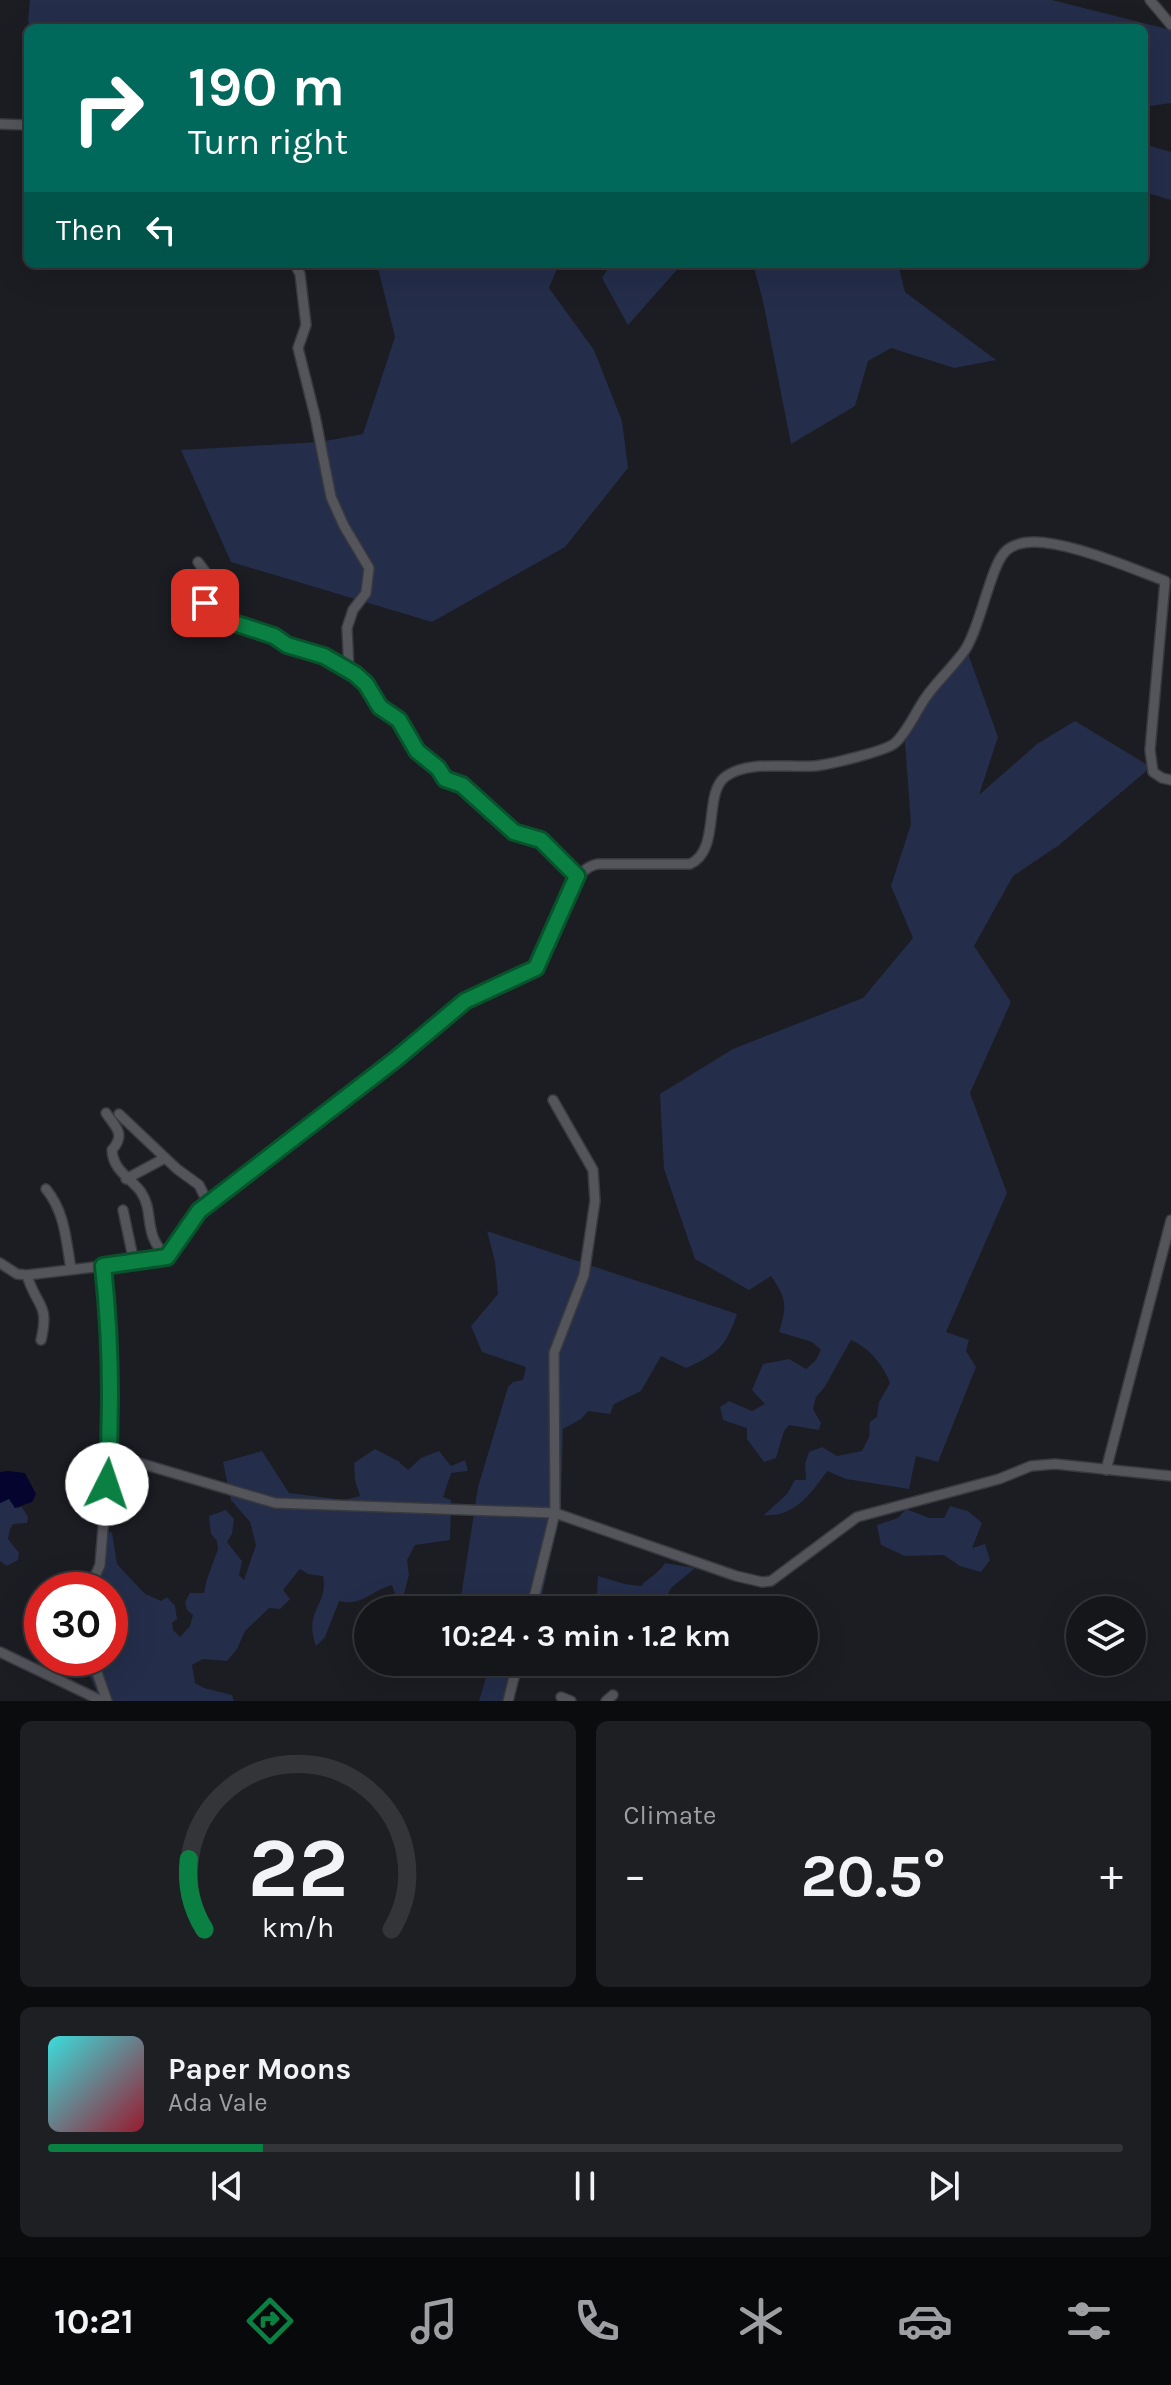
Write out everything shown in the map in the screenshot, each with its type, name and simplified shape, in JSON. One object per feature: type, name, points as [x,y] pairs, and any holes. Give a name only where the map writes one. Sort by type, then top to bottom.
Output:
[{"type":"street","points":[[1150,0],[1171,25]]},
{"type":"street","points":[[0,124],[24,125]]},
{"type":"street","points":[[297,268],[306,322],[298,348],[331,497],[369,568],[364,597],[353,610],[348,623],[349,670]]},
{"type":"street","points":[[199,1211],[396,1059],[465,1001],[536,968],[577,876],[587,868],[598,864],[684,865],[695,862],[711,830],[719,783],[732,773],[780,765],[825,765],[895,743],[929,692],[966,648],[1000,558],[1007,549],[1022,542],[1092,554],[1165,581],[1150,750],[1153,772],[1171,780]]},
{"type":"street","points":[[198,562],[207,574],[206,612],[274,636],[287,645],[324,656],[349,670],[366,684],[380,707],[399,720],[417,751],[438,768],[445,779],[462,785],[514,832],[541,840],[577,876]]},
{"type":"street","points":[[534,1596],[555,1513],[554,1353],[584,1275],[596,1183],[593,1170],[553,1100]]},
{"type":"street","points":[[106,1113],[120,1136],[111,1156],[126,1179],[141,1192],[153,1241],[167,1257]]},
{"type":"street","points":[[0,1263],[11,1271],[27,1275],[167,1257],[207,1201],[199,1185],[119,1114]]},
{"type":"street","points":[[126,1179],[165,1158]]},
{"type":"street","points":[[46,1189],[54,1198],[61,1215],[71,1269]]},
{"type":"street","points":[[123,1210],[134,1262]]},
{"type":"street","points":[[1106,1470],[1171,1220]]},
{"type":"street","points":[[97,1572],[112,1417],[109,1325],[103,1266]]},
{"type":"street","points":[[27,1275],[45,1315],[41,1340]]},
{"type":"street","points":[[109,1454],[275,1503],[555,1513],[736,1576],[762,1582],[778,1578],[847,1523],[868,1512],[999,1479],[1041,1464],[1171,1476]]},
{"type":"street","points":[[0,1652],[104,1701]]},
{"type":"street","points":[[97,1676],[104,1701]]},
{"type":"street","points":[[508,1701],[514,1676]]},
{"type":"shaded area","points":[[30,0],[1052,0],[1147,24],[29,24]]},
{"type":"shaded area","points":[[1148,24],[1171,30],[1171,103],[1148,106]]},
{"type":"shaded area","points":[[1148,145],[1171,152],[1171,200],[1148,193]]},
{"type":"shaded area","points":[[378,268],[557,268],[549,288],[594,350],[622,421],[628,468],[565,547],[432,622],[231,562],[181,450],[320,442],[363,434],[395,337]]},
{"type":"shaded area","points":[[608,268],[678,268],[628,325],[602,278]]},
{"type":"shaded area","points":[[754,268],[899,268],[905,292],[996,360],[954,368],[891,348],[868,361],[855,406],[791,444]]},
{"type":"shaded area","points":[[966,648],[998,737],[979,795],[1037,744],[1075,721],[1151,767],[1059,845],[1013,876],[974,946],[1011,1002],[970,1093],[1007,1193],[946,1332],[969,1340],[966,1351],[976,1367],[938,1462],[916,1456],[909,1489],[846,1479],[827,1471],[793,1508],[764,1515],[787,1494],[795,1480],[806,1480],[805,1464],[809,1452],[822,1447],[837,1456],[862,1451],[869,1437],[870,1422],[877,1417],[879,1402],[890,1383],[875,1357],[851,1340],[816,1397],[813,1409],[821,1423],[819,1430],[789,1425],[784,1431],[776,1458],[764,1462],[747,1439],[747,1428],[723,1420],[720,1407],[729,1401],[752,1411],[765,1404],[752,1390],[763,1364],[789,1359],[806,1369],[821,1350],[812,1342],[779,1332],[784,1303],[771,1276],[749,1290],[695,1259],[664,1169],[660,1094],[733,1049],[863,998],[913,938],[891,886],[911,824],[904,730]]},
{"type":"shaded area","points":[[487,1231],[737,1314],[724,1342],[706,1358],[686,1368],[661,1356],[641,1391],[614,1404],[610,1414],[588,1411],[581,1419],[563,1429],[561,1504],[542,1596],[461,1596],[478,1487],[508,1387],[513,1382],[523,1380],[526,1367],[482,1352],[471,1326],[498,1294],[495,1262]]},
{"type":"shaded area","points":[[375,1449],[408,1470],[421,1458],[439,1451],[451,1466],[465,1460],[468,1471],[451,1473],[443,1497],[451,1500],[450,1540],[415,1545],[407,1560],[409,1575],[403,1596],[396,1596],[392,1585],[368,1596],[354,1596],[354,1602],[339,1601],[325,1637],[316,1646],[312,1624],[323,1594],[323,1576],[308,1574],[300,1569],[283,1590],[290,1599],[280,1609],[269,1608],[245,1631],[237,1649],[227,1661],[203,1659],[192,1665],[195,1683],[232,1695],[234,1701],[101,1701],[90,1676],[128,1676],[128,1576],[145,1594],[161,1601],[167,1597],[175,1606],[177,1619],[172,1623],[173,1630],[180,1637],[190,1626],[193,1615],[187,1610],[185,1602],[190,1593],[204,1593],[218,1549],[217,1541],[211,1534],[209,1516],[226,1510],[234,1519],[232,1534],[227,1542],[242,1561],[239,1575],[244,1580],[256,1545],[250,1522],[231,1500],[223,1462],[262,1451],[289,1493],[344,1500],[360,1496],[354,1463]]},
{"type":"shaded area","points":[[0,1472],[25,1473],[36,1494],[32,1502],[15,1508],[9,1499],[0,1503]]},
{"type":"shaded area","points":[[9,1498],[15,1508],[22,1507],[28,1517],[27,1523],[13,1524],[10,1529],[8,1539],[19,1553],[18,1560],[7,1566],[0,1561],[0,1503]]},
{"type":"shaded area","points":[[950,1506],[968,1511],[982,1523],[972,1548],[985,1544],[990,1560],[981,1572],[960,1566],[944,1555],[905,1556],[881,1545],[877,1525],[898,1518],[906,1509],[929,1518],[944,1518]]},
{"type":"shaded area","points":[[112,1532],[117,1564],[124,1572],[93,1572],[98,1535]]},
{"type":"shaded area","points":[[665,1563],[695,1568],[671,1588],[667,1596],[597,1596],[598,1576],[641,1586]]},
{"type":"shaded area","points":[[487,1676],[518,1676],[506,1701],[479,1701]]},
{"type":"route","points":[[107,1484],[112,1417],[109,1325],[103,1266],[167,1257],[199,1211],[396,1059],[465,1001],[536,968],[577,876],[541,840],[507,828],[462,785],[445,779],[438,768],[417,751],[399,720],[380,707],[366,684],[355,674],[324,656],[210,615],[204,610],[205,603]]}]
